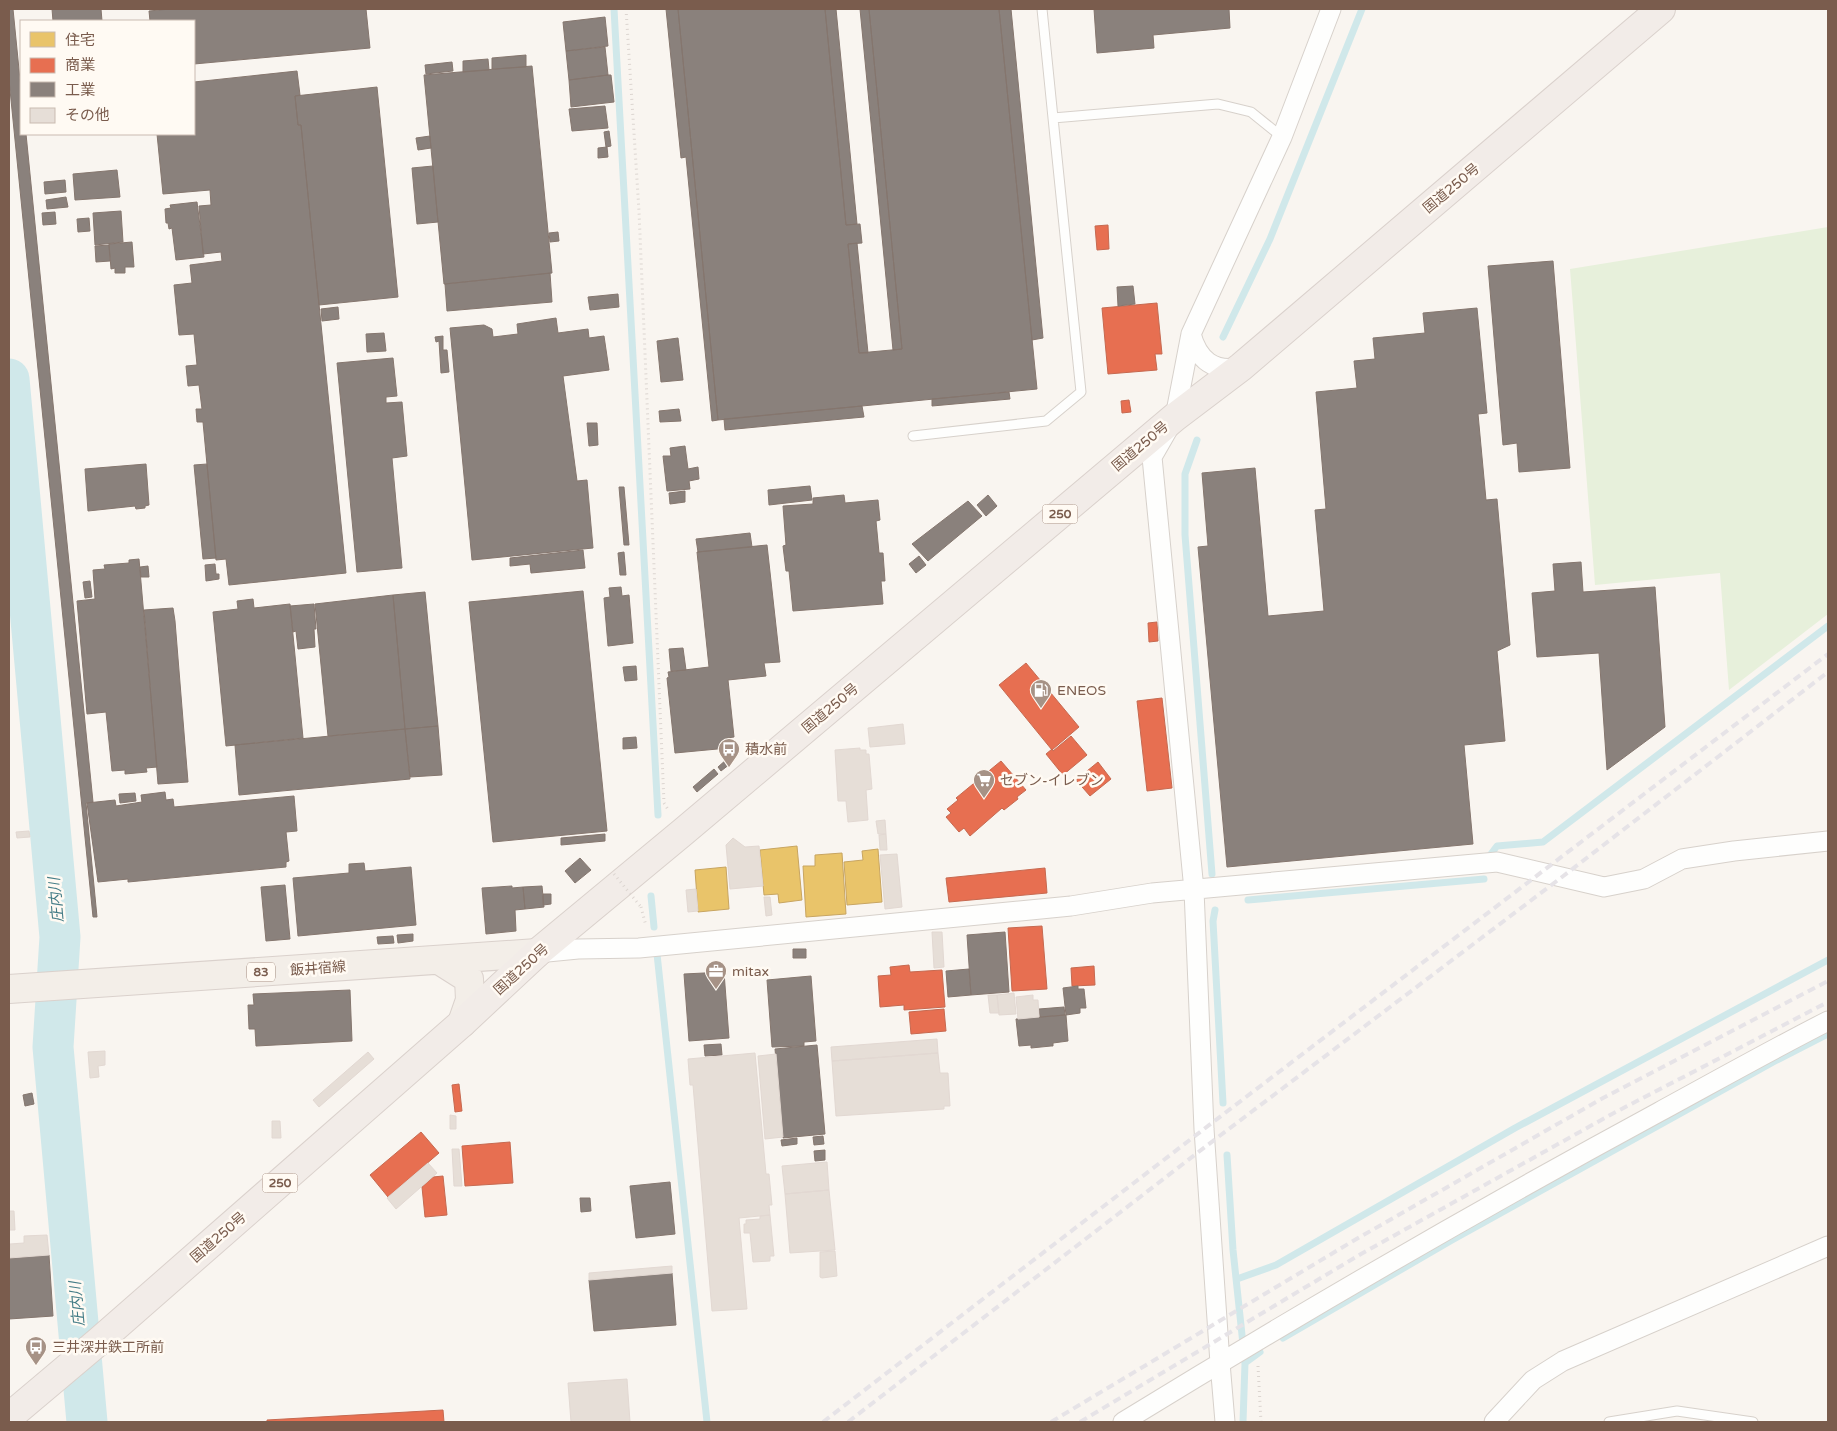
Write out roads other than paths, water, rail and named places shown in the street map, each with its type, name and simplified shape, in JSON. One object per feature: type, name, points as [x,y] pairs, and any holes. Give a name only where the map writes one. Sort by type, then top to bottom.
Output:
[{"type":"highway","name":"国道250号","points":[[9,1417],[98,1342],[462,1023],[537,953],[1175,417],[1242,367],[1661,9]]},
{"type":"main road","name":"飯井宿線","points":[[17,989],[537,953]]},
{"type":"main road","points":[[439,960],[469,979],[470,1000],[462,1023]]},
{"type":"street","points":[[1225,1422],[1234,1354],[1204,1129],[1194,890],[1152,457],[1175,417],[1191,334],[1282,137],[1331,9]]},
{"type":"street","points":[[1191,334],[1195,349],[1217,368],[1228,370],[1242,367]]},
{"type":"street","points":[[537,953],[578,949],[639,948],[1042,909],[1152,893],[1497,862],[1604,887],[1644,879],[1682,859],[1734,851],[1828,841]]},
{"type":"street","points":[[1123,1422],[1234,1354],[1467,1218],[1612,1137],[1828,1021]]},
{"type":"street","points":[[1494,1422],[1534,1380],[1563,1361],[1828,1246]]},
{"type":"lane","points":[[913,436],[1046,421],[1081,392],[1042,9]]},
{"type":"lane","points":[[1053,118],[1218,104],[1251,112],[1282,137]]},
{"type":"lane","points":[[1609,1422],[1678,1410],[1753,1422]]},
{"type":"waterway","points":[[614,9],[658,815]]},
{"type":"waterway","points":[[1223,337],[1270,239],[1362,9]]},
{"type":"waterway","name":"庄内川","points":[[9,379],[60,937],[53,1047],[87,1422]]},
{"type":"waterway","points":[[1197,440],[1185,474],[1185,535],[1212,874]]},
{"type":"waterway","points":[[1491,854],[1497,846],[1543,842],[1828,626]]},
{"type":"waterway","points":[[1248,900],[1484,879]]},
{"type":"waterway","points":[[651,896],[654,927]]},
{"type":"waterway","points":[[1215,910],[1213,921],[1223,1103]]},
{"type":"waterway","points":[[657,954],[707,1422]]},
{"type":"waterway","points":[[1237,1279],[1276,1265],[1515,1128],[1828,960]]},
{"type":"waterway","points":[[1283,1338],[1452,1240],[1775,1061],[1828,1034]]},
{"type":"waterway","points":[[1227,1155],[1233,1250],[1245,1363],[1243,1422]]},
{"type":"waterway","points":[[1245,1363],[1260,1352]]},
{"type":"railway","points":[[823,1422],[1828,654]]},
{"type":"railway","points":[[848,1422],[1828,672]]},
{"type":"railway","points":[[1051,1422],[1353,1241],[1603,1098],[1828,981]]},
{"type":"railway","points":[[1080,1422],[1361,1254],[1612,1114],[1828,1002]]},
{"type":"place","name":"ENEOS","points":[[1041,709]]},
{"type":"place","name":"積水前","points":[[729,768]]},
{"type":"place","name":"セブン-イレブン","points":[[984,799]]},
{"type":"place","name":"mitax","points":[[716,990]]},
{"type":"place","name":"三井深井鉄工所前","points":[[36,1366]]}]
